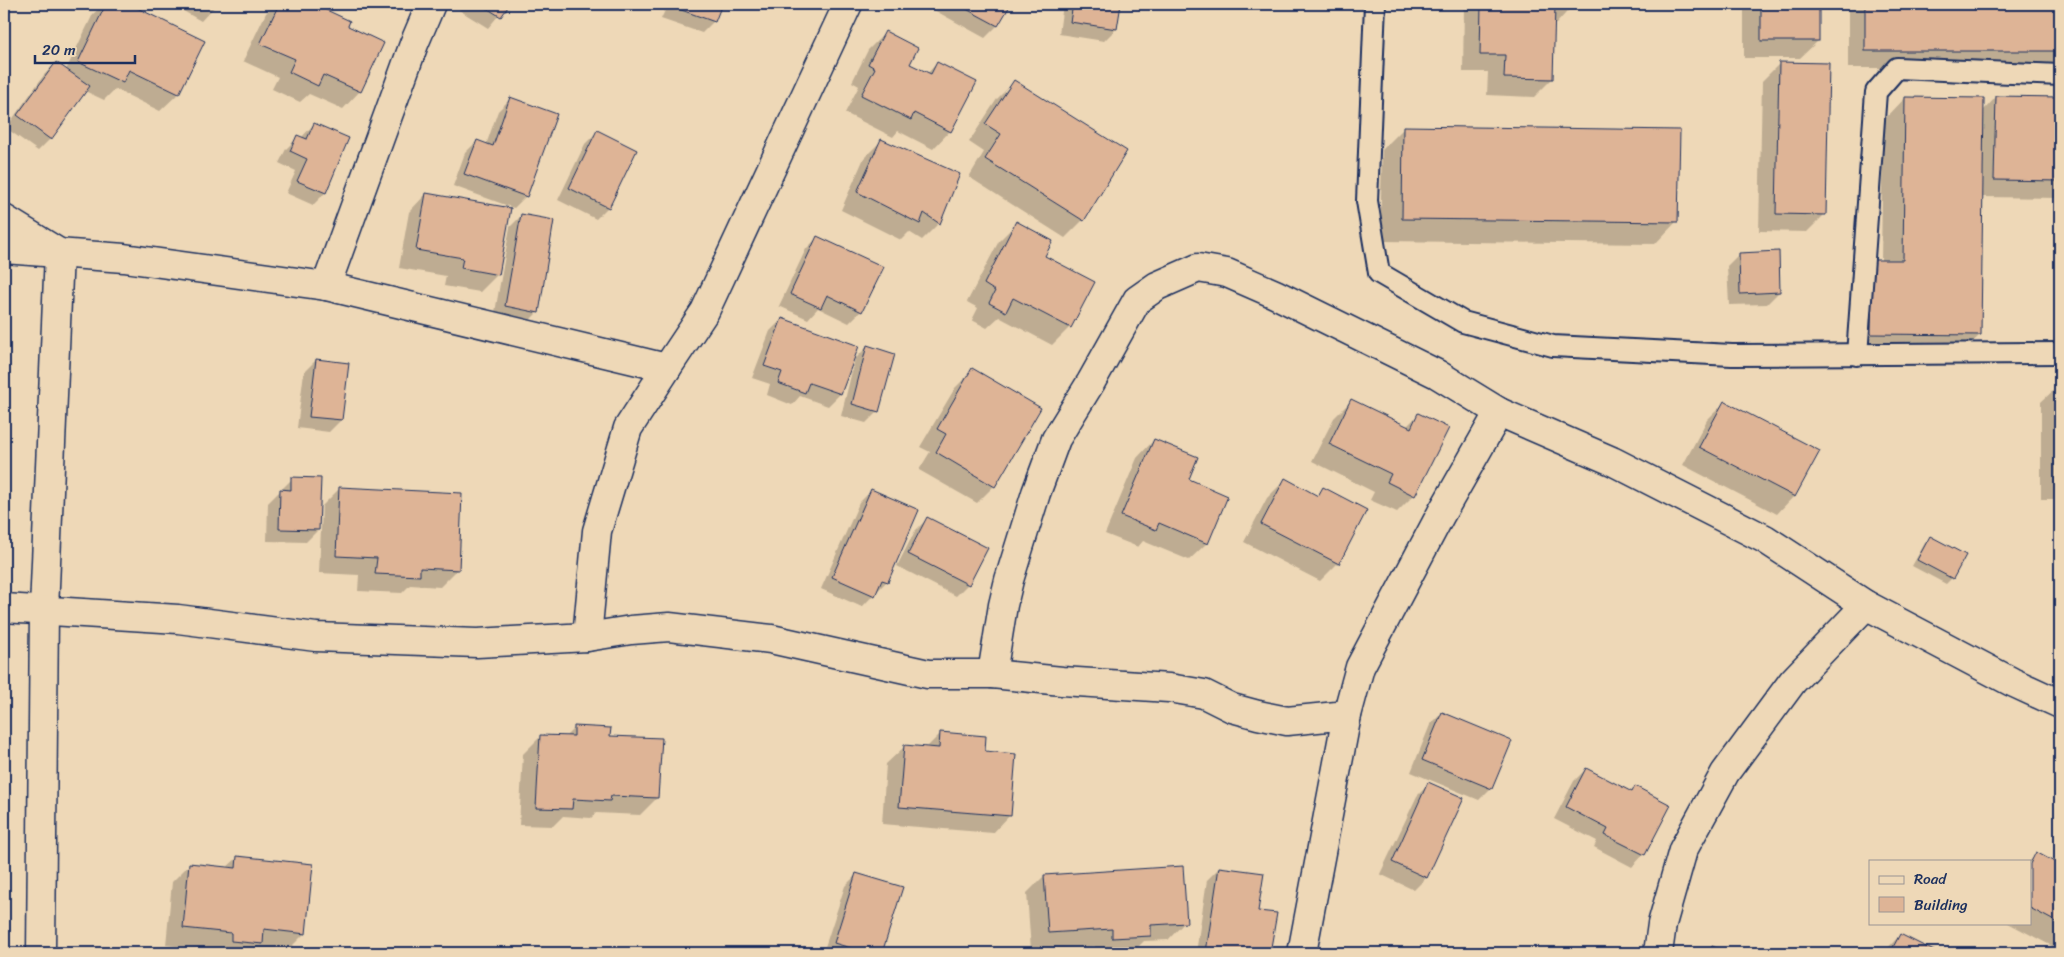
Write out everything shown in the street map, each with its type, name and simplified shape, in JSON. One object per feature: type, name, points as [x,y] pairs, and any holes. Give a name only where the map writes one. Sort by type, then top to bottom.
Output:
[{"type":"street","points":[[326,286],[414,44],[431,4]]},
{"type":"street","points":[[587,637],[597,531],[628,428],[705,311],[848,4]]},
{"type":"street","points":[[4,219],[59,253]]},
{"type":"street","points":[[4,249],[124,258],[326,286],[667,368]]},
{"type":"street","points":[[41,953],[44,610],[59,253]]},
{"type":"street","points":[[992,674],[1009,580],[1036,493],[1056,439],[1073,414],[1137,300],[1157,286],[1198,268],[1227,273],[1275,294],[1436,374],[1499,412],[1612,461],[1764,539],[1866,605],[2012,682],[2060,704]]},
{"type":"street","points":[[1302,953],[1347,716],[1360,667],[1441,514],[1499,412]]},
{"type":"street","points":[[1658,953],[1662,924],[1683,850],[1726,774],[1793,681],[1866,605]]},
{"type":"street","points":[[4,608],[178,619],[316,637],[477,643],[587,637],[631,630],[669,627],[771,639],[928,674],[992,674],[1169,688],[1204,694],[1232,708],[1258,716],[1287,721],[1347,716]]},
{"type":"lane","points":[[1374,4],[1367,201],[1379,273],[1462,322],[1552,346],[1732,355],[2060,353]]},
{"type":"lane","points":[[1857,355],[1876,92],[1897,68],[2060,75]]},
{"type":"building","points":[[106,4],[129,4],[205,41],[179,94],[129,70],[123,83],[78,62]]},
{"type":"building","points":[[279,4],[306,4],[317,9],[318,6],[350,21],[348,26],[384,43],[361,92],[323,75],[318,86],[289,72],[295,59],[260,44]]},
{"type":"building","points":[[480,4],[510,4],[501,17]]},
{"type":"building","points":[[674,4],[722,4],[715,22],[673,7]]},
{"type":"building","points":[[957,4],[1011,4],[998,26]]},
{"type":"building","points":[[1073,4],[1121,4],[1117,29],[1070,22]]},
{"type":"building","points":[[1481,4],[1575,4],[1575,6],[1555,6],[1553,79],[1504,78],[1505,55],[1480,55]]},
{"type":"building","points":[[1761,4],[1819,4],[1819,41],[1761,41]]},
{"type":"building","points":[[1865,4],[2060,4],[2060,51],[1865,51]]},
{"type":"building","points":[[885,31],[918,48],[910,64],[931,74],[937,62],[977,82],[951,132],[914,113],[911,120],[861,95],[875,68],[868,64]]},
{"type":"building","points":[[56,62],[90,86],[51,140],[17,115]]},
{"type":"building","points":[[1779,62],[1829,63],[1826,215],[1776,214]]},
{"type":"building","points":[[1014,80],[1127,151],[1084,221],[985,159],[1001,134],[985,124]]},
{"type":"building","points":[[1996,96],[2060,97],[2060,181],[1994,180]]},
{"type":"building","points":[[510,97],[557,114],[527,197],[464,174],[477,140],[493,146]]},
{"type":"building","points":[[1905,97],[1984,98],[1981,335],[1871,334],[1872,260],[1903,260]]},
{"type":"building","points":[[314,123],[349,138],[326,193],[297,181],[307,159],[290,151],[297,135],[307,139]]},
{"type":"building","points":[[1403,126],[1680,130],[1678,222],[1402,219]]},
{"type":"building","points":[[597,130],[637,150],[609,208],[569,188]]},
{"type":"building","points":[[881,139],[960,174],[940,224],[924,213],[920,224],[857,192]]},
{"type":"building","points":[[426,193],[511,208],[499,275],[461,268],[463,258],[416,250]]},
{"type":"building","points":[[521,214],[554,220],[539,313],[505,306]]},
{"type":"building","points":[[1016,221],[1053,241],[1045,256],[1095,282],[1071,328],[1013,298],[1006,312],[989,303],[995,291],[984,284]]},
{"type":"building","points":[[817,236],[884,267],[862,312],[827,295],[821,308],[790,294]]},
{"type":"building","points":[[1779,251],[1780,292],[1740,294],[1739,253]]},
{"type":"building","points":[[782,318],[859,346],[841,394],[809,383],[805,393],[778,383],[782,372],[764,366]]},
{"type":"building","points":[[867,345],[895,354],[879,412],[852,404]]},
{"type":"building","points":[[316,359],[349,363],[342,420],[309,417]]},
{"type":"building","points":[[972,368],[1041,408],[995,487],[936,452],[946,434],[937,429]]},
{"type":"building","points":[[2058,383],[2060,383],[2060,482],[2058,482]]},
{"type":"building","points":[[1351,399],[1411,428],[1418,413],[1449,428],[1415,496],[1387,482],[1391,474],[1329,444]]},
{"type":"building","points":[[1724,401],[1820,451],[1795,497],[1699,447]]},
{"type":"building","points":[[1154,439],[1198,457],[1189,479],[1228,496],[1208,544],[1159,523],[1156,530],[1121,516]]},
{"type":"building","points":[[291,477],[321,478],[319,530],[279,529],[280,489],[291,490]]},
{"type":"building","points":[[1285,478],[1318,496],[1323,487],[1367,510],[1339,564],[1261,524]]},
{"type":"building","points":[[339,487],[462,493],[459,570],[420,568],[420,576],[375,574],[377,558],[336,556]]},
{"type":"building","points":[[871,489],[919,510],[888,582],[882,580],[875,596],[832,577]]},
{"type":"building","points":[[927,517],[988,548],[969,585],[908,554]]},
{"type":"building","points":[[1930,536],[1966,555],[1953,579],[1917,560]]},
{"type":"building","points":[[1442,712],[1512,741],[1492,789],[1422,760]]},
{"type":"building","points":[[574,726],[611,728],[610,736],[662,738],[658,798],[611,796],[610,801],[573,799],[572,809],[536,808],[540,735],[574,736]]},
{"type":"building","points":[[940,732],[986,736],[985,751],[1016,754],[1011,816],[899,807],[904,745],[939,748]]},
{"type":"building","points":[[1586,768],[1632,792],[1635,786],[1671,805],[1645,855],[1605,835],[1608,829],[1566,807]]},
{"type":"building","points":[[1428,782],[1464,798],[1427,878],[1392,862]]},
{"type":"building","points":[[2036,852],[2058,864],[2060,860],[2060,924],[2032,909],[2032,860]]},
{"type":"building","points":[[237,856],[313,864],[306,934],[264,929],[263,944],[231,941],[231,933],[183,928],[189,863],[236,868]]},
{"type":"building","points":[[1183,866],[1187,923],[1151,925],[1151,936],[1112,938],[1112,929],[1048,933],[1044,875]]},
{"type":"building","points":[[1219,867],[1264,873],[1258,911],[1277,913],[1270,953],[1206,952]]},
{"type":"building","points":[[856,873],[903,887],[882,953],[867,953],[834,943]]},
{"type":"building","points":[[1900,934],[1938,953],[1890,953]]},
{"type":"building","points":[[1712,946],[1729,953],[1709,953]]}]
